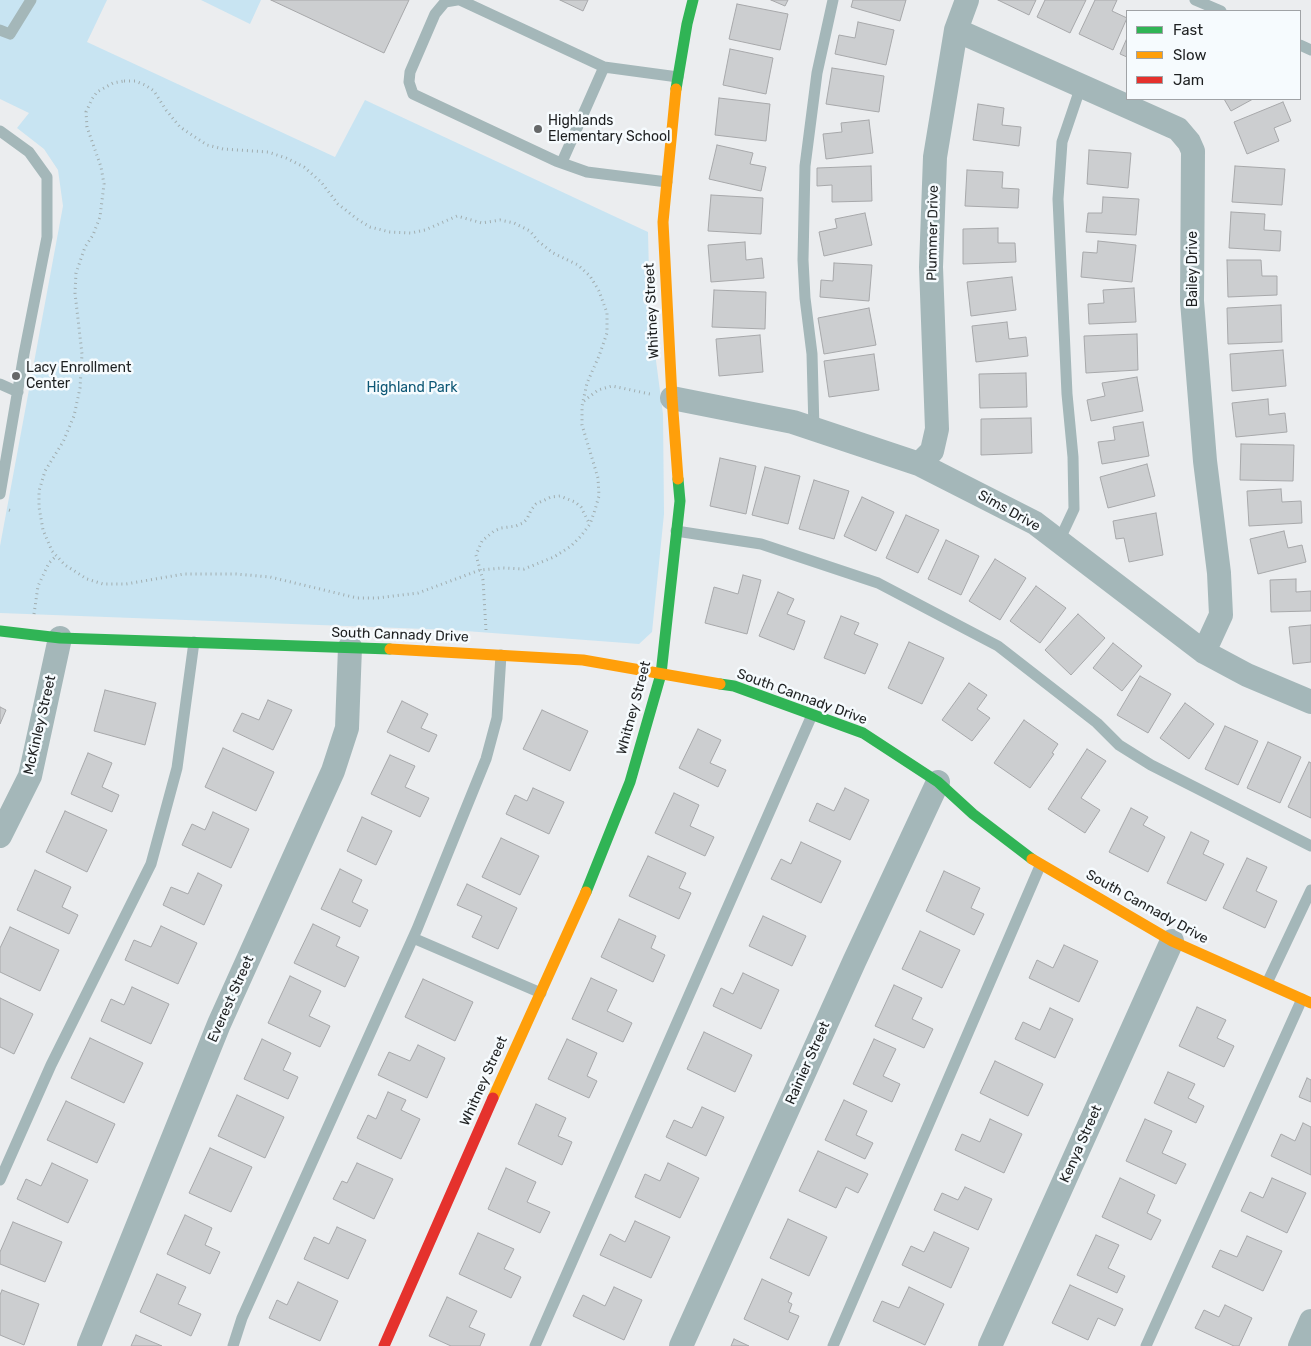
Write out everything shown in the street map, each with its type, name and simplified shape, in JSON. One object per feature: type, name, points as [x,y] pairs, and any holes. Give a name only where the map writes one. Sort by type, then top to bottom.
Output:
[{"type":"street","name":"Whitney Street","points":[[384,1346],[581,904],[630,782],[661,674],[680,500],[663,396],[663,222],[678,77],[693,0]]},
{"type":"street","name":"Plummer Drive","points":[[919,464],[932,452],[937,429],[931,268],[934,157],[956,30],[967,0]]},
{"type":"street","name":"Bailey Drive","points":[[956,30],[1178,129],[1193,151],[1192,301],[1205,461],[1219,573],[1221,615],[1204,652]]},
{"type":"street","name":"Sims Drive","points":[[663,396],[793,422],[919,464],[1035,523],[1204,652],[1247,675],[1311,702]]},
{"type":"street","name":"South Cannady Drive","points":[[0,631],[60,638],[350,648],[583,660],[734,686],[863,733],[938,782],[973,814],[1040,865],[1172,941],[1306,1001]]},
{"type":"street","name":"McKinley Street","points":[[1,830],[30,776],[60,638]]},
{"type":"street","name":"Everest Street","points":[[89,1346],[219,1024],[332,771],[347,728],[350,648]]},
{"type":"street","name":"Rainier Street","points":[[681,1346],[854,962],[938,782]]},
{"type":"street","name":"Kenya Street","points":[[990,1346],[1172,941]]},
{"type":"street","points":[[1300,1346],[1311,1321]]},
{"type":"lane","points":[[0,30],[10,34],[32,0]]},
{"type":"lane","points":[[667,182],[587,172],[562,162],[413,94],[409,82],[410,72],[435,14],[445,2],[458,0],[604,67],[678,77]]},
{"type":"lane","points":[[814,429],[812,354],[805,298],[803,260],[804,166],[817,73],[833,0]]},
{"type":"lane","points":[[1195,0],[1219,10]]},
{"type":"lane","points":[[562,162],[604,67]]},
{"type":"lane","points":[[1059,541],[1074,509],[1073,457],[1067,394],[1058,199],[1062,142],[1081,86]]},
{"type":"lane","points":[[0,131],[29,152],[47,177],[47,237],[24,354],[0,494]]},
{"type":"lane","points":[[0,384],[18,392]]},
{"type":"lane","points":[[676,531],[761,544],[878,583],[998,646],[1097,723],[1119,745],[1151,765],[1311,846]]},
{"type":"lane","points":[[0,1180],[51,1065],[151,864],[176,768],[194,642]]},
{"type":"lane","points":[[233,1346],[242,1318],[413,938],[486,759],[497,718],[501,655]]},
{"type":"lane","points":[[535,1346],[812,715]]},
{"type":"lane","points":[[833,1346],[1040,865]]},
{"type":"lane","points":[[1267,983],[1311,890]]},
{"type":"lane","points":[[413,938],[541,993]]},
{"type":"lane","points":[[1146,1346],[1306,1001]]},
{"type":"path","points":[[124,81],[135,81],[145,85],[154,90],[166,110],[180,127],[207,145],[223,149],[268,152],[304,167],[321,182],[338,204],[370,227],[390,232],[411,233],[425,230],[457,216],[482,223],[500,220],[514,223],[530,231],[538,241],[553,253],[578,265],[590,276],[599,291],[607,313],[607,333],[587,383],[582,424],[598,478],[598,496],[590,524],[571,546],[554,557],[536,565],[524,569],[480,570],[418,593],[378,598],[357,598],[270,577],[236,574],[184,574],[126,584],[103,584],[87,579],[65,565],[52,551],[43,530],[39,507],[39,491],[45,471],[63,442],[74,416],[80,388],[82,354],[75,293],[76,273],[85,247],[93,236],[100,217],[104,184],[101,167],[86,127],[86,112],[97,92],[113,83],[124,81]]},
{"type":"path","points":[[584,401],[598,390],[612,386],[663,396]]},
{"type":"path","points":[[486,630],[483,580],[476,555],[482,541],[494,531],[523,523],[527,520],[531,510],[544,499],[560,496],[575,502],[581,507],[590,524]]},
{"type":"path","points":[[34,614],[38,586],[49,563],[56,556]]},
{"type":"green space","name":"Highland Park","points":[[0,0],[107,0],[87,42],[335,157],[365,100],[648,232],[650,315],[663,414],[664,514],[652,632],[639,644],[452,630],[0,613],[0,546],[63,206],[58,170],[44,149],[17,128],[29,113],[0,99]]},
{"type":"green space","points":[[201,0],[261,0],[250,24]]},
{"type":"building","points":[[271,0],[409,0],[384,53]]},
{"type":"building","points":[[560,0],[588,0],[583,11]]},
{"type":"building","points":[[771,0],[788,0],[785,6]]},
{"type":"building","points":[[853,0],[906,0],[900,21],[851,7]]},
{"type":"building","points":[[998,0],[1036,0],[1029,15]]},
{"type":"building","points":[[1045,0],[1086,0],[1070,33],[1037,17]]},
{"type":"building","points":[[1095,0],[1117,0],[1112,11],[1126,18],[1126,20],[1113,50],[1079,34]]},
{"type":"building","points":[[737,4],[788,14],[780,50],[729,39]]},
{"type":"building","points":[[858,22],[894,30],[886,65],[835,54],[839,35],[855,38]]},
{"type":"building","points":[[1126,40],[1126,57],[1120,54]]},
{"type":"building","points":[[730,49],[773,58],[766,94],[723,85]]},
{"type":"building","points":[[832,68],[884,76],[879,112],[826,104]]},
{"type":"building","points":[[719,98],[770,104],[766,141],[715,135]]},
{"type":"building","points":[[1225,100],[1251,100],[1231,111]]},
{"type":"building","points":[[1283,102],[1291,121],[1274,128],[1279,141],[1247,154],[1234,122]]},
{"type":"building","points":[[978,104],[1004,108],[1002,125],[1021,127],[1019,146],[973,140]]},
{"type":"building","points":[[869,120],[873,153],[826,159],[823,134],[842,132],[841,123]]},
{"type":"building","points":[[717,145],[753,153],[750,164],[766,167],[761,191],[709,179]]},
{"type":"building","points":[[1089,150],[1131,153],[1128,188],[1087,184]]},
{"type":"building","points":[[871,166],[872,201],[832,202],[832,185],[817,186],[817,168]]},
{"type":"building","points":[[1235,166],[1285,169],[1282,205],[1232,202]]},
{"type":"building","points":[[967,170],[1003,172],[1002,188],[1019,189],[1018,208],[965,206]]},
{"type":"building","points":[[711,195],[763,198],[761,234],[708,231]]},
{"type":"building","points":[[1103,197],[1139,199],[1136,235],[1086,232],[1088,213],[1102,213]]},
{"type":"building","points":[[1231,212],[1265,214],[1264,230],[1281,231],[1280,251],[1229,248]]},
{"type":"building","points":[[865,213],[872,245],[824,256],[819,232],[837,228],[835,219]]},
{"type":"building","points":[[998,228],[998,243],[1015,243],[1016,262],[963,264],[963,229]]},
{"type":"building","points":[[1098,241],[1136,245],[1132,282],[1081,277],[1083,252],[1097,253]]},
{"type":"building","points":[[745,242],[746,260],[762,258],[764,278],[711,282],[708,245]]},
{"type":"building","points":[[1227,260],[1261,260],[1262,276],[1277,276],[1277,295],[1228,297]]},
{"type":"building","points":[[834,263],[872,265],[869,301],[820,297],[821,280],[833,281]]},
{"type":"building","points":[[1012,277],[1016,310],[971,316],[967,282]]},
{"type":"building","points":[[1134,288],[1136,322],[1089,324],[1088,304],[1104,303],[1103,290]]},
{"type":"building","points":[[714,290],[766,292],[765,329],[712,327]]},
{"type":"building","points":[[1281,305],[1282,342],[1228,344],[1227,308]]},
{"type":"building","points":[[869,308],[876,345],[824,354],[818,318]]},
{"type":"building","points":[[1007,322],[1009,339],[1026,337],[1028,356],[976,362],[972,326]]},
{"type":"building","points":[[1137,334],[1138,370],[1086,373],[1084,336]]},
{"type":"building","points":[[760,335],[763,372],[719,376],[716,339]]},
{"type":"building","points":[[1283,350],[1286,386],[1232,391],[1230,354]]},
{"type":"building","points":[[874,354],[879,390],[829,397],[824,361]]},
{"type":"building","points":[[1026,373],[1027,407],[980,408],[979,374]]},
{"type":"building","points":[[1137,377],[1143,411],[1091,421],[1087,400],[1105,396],[1102,383]]},
{"type":"building","points":[[1268,399],[1269,415],[1285,413],[1287,432],[1236,437],[1232,403]]},
{"type":"building","points":[[1031,418],[1032,453],[981,455],[981,419]]},
{"type":"building","points":[[1143,422],[1149,456],[1102,464],[1098,442],[1115,440],[1113,427]]},
{"type":"building","points":[[1241,444],[1294,445],[1293,481],[1240,480]]},
{"type":"building","points":[[720,458],[756,466],[746,514],[710,506]]},
{"type":"building","points":[[1147,464],[1155,496],[1108,508],[1100,477]]},
{"type":"building","points":[[765,467],[800,476],[788,524],[752,515]]},
{"type":"building","points":[[814,480],[849,491],[834,539],[799,529]]},
{"type":"building","points":[[1281,489],[1282,502],[1301,501],[1302,523],[1249,526],[1247,491]]},
{"type":"building","points":[[862,497],[894,512],[876,551],[844,536]]},
{"type":"building","points":[[1156,513],[1163,555],[1129,562],[1124,538],[1116,539],[1113,521]]},
{"type":"building","points":[[906,515],[939,530],[918,573],[886,558]]},
{"type":"building","points":[[1284,531],[1288,548],[1302,545],[1306,562],[1258,574],[1250,539]]},
{"type":"building","points":[[946,540],[979,556],[961,595],[928,579]]},
{"type":"building","points":[[995,559],[1026,578],[1000,620],[969,601]]},
{"type":"building","points":[[743,575],[761,580],[747,634],[705,623],[714,587],[738,594]]},
{"type":"building","points":[[1296,579],[1296,592],[1311,591],[1311,611],[1271,612],[1270,580]]},
{"type":"building","points":[[1036,586],[1066,608],[1040,643],[1010,621]]},
{"type":"building","points":[[778,592],[794,599],[787,614],[805,621],[794,650],[759,636]]},
{"type":"building","points":[[1078,614],[1105,638],[1071,675],[1045,650]]},
{"type":"building","points":[[841,616],[859,623],[854,634],[878,644],[865,674],[824,658]]},
{"type":"building","points":[[1311,625],[1311,662],[1293,664],[1289,627]]},
{"type":"building","points":[[909,642],[944,658],[922,704],[888,688]]},
{"type":"building","points":[[1113,643],[1142,666],[1122,691],[1093,668]]},
{"type":"building","points":[[1140,676],[1171,694],[1148,733],[1117,715]]},
{"type":"building","points":[[969,683],[987,695],[977,709],[990,718],[972,741],[942,720]]},
{"type":"building","points":[[105,690],[156,703],[145,745],[94,731]]},
{"type":"building","points":[[268,700],[292,710],[273,750],[233,731],[242,713],[259,720]]},
{"type":"building","points":[[402,701],[428,714],[421,728],[437,735],[429,752],[387,732]]},
{"type":"building","points":[[1185,703],[1214,724],[1189,759],[1160,738]]},
{"type":"building","points":[[0,707],[6,710],[0,724]]},
{"type":"building","points":[[542,710],[588,731],[570,771],[523,749]]},
{"type":"building","points":[[1024,720],[1058,744],[1052,753],[1054,754],[1030,788],[994,763]]},
{"type":"building","points":[[1225,726],[1258,741],[1238,785],[1205,769]]},
{"type":"building","points":[[698,729],[721,740],[710,763],[726,770],[718,787],[679,768]]},
{"type":"building","points":[[1268,742],[1301,757],[1280,803],[1247,788]]},
{"type":"building","points":[[223,748],[274,772],[256,811],[205,787]]},
{"type":"building","points":[[1087,749],[1106,761],[1081,798],[1100,810],[1085,833],[1048,809]]},
{"type":"building","points":[[88,753],[112,763],[102,787],[119,795],[112,812],[71,794]]},
{"type":"building","points":[[390,755],[415,766],[405,787],[429,798],[420,817],[371,794]]},
{"type":"building","points":[[1309,762],[1311,763],[1311,818],[1288,807]]},
{"type":"building","points":[[533,788],[564,802],[549,834],[506,814],[515,795],[527,801]]},
{"type":"building","points":[[845,788],[869,800],[850,840],[809,821],[817,803],[834,811]]},
{"type":"building","points":[[674,793],[699,805],[690,826],[714,837],[705,856],[655,833]]},
{"type":"building","points":[[1131,808],[1148,817],[1143,825],[1165,837],[1148,872],[1109,852]]},
{"type":"building","points":[[65,811],[107,830],[87,872],[46,852]]},
{"type":"building","points":[[213,812],[249,829],[231,868],[182,845],[192,824],[205,830]]},
{"type":"building","points":[[362,817],[392,831],[376,865],[347,851]]},
{"type":"building","points":[[1191,832],[1209,841],[1203,854],[1224,864],[1206,901],[1167,883]]},
{"type":"building","points":[[501,838],[539,856],[520,895],[482,877]]},
{"type":"building","points":[[801,842],[841,861],[821,903],[771,879],[781,859],[791,864]]},
{"type":"building","points":[[648,856],[686,873],[679,888],[691,893],[679,919],[629,896]]},
{"type":"building","points":[[1247,858],[1267,867],[1256,891],[1277,901],[1265,928],[1223,908]]},
{"type":"building","points":[[340,869],[362,880],[352,902],[368,910],[360,927],[321,909]]},
{"type":"building","points":[[35,870],[71,887],[62,907],[78,915],[69,934],[17,910]]},
{"type":"building","points":[[944,871],[980,888],[971,908],[984,914],[974,935],[926,911]]},
{"type":"building","points":[[198,873],[222,885],[204,925],[163,905],[171,887],[188,894]]},
{"type":"building","points":[[467,884],[517,908],[498,949],[472,937],[482,916],[457,905]]},
{"type":"building","points":[[763,916],[806,936],[792,966],[749,946]]},
{"type":"building","points":[[619,919],[656,936],[651,948],[665,955],[653,982],[601,957]]},
{"type":"building","points":[[313,924],[340,937],[336,946],[359,957],[345,987],[294,963]]},
{"type":"building","points":[[161,926],[197,943],[178,984],[125,960],[134,940],[151,947]]},
{"type":"building","points":[[10,927],[59,950],[40,991],[0,972],[0,948]]},
{"type":"building","points":[[920,931],[960,950],[942,988],[902,969]]},
{"type":"building","points":[[1064,945],[1098,961],[1079,1002],[1029,978],[1037,960],[1053,968]]},
{"type":"building","points":[[743,973],[779,990],[761,1029],[713,1006],[721,988],[733,994]]},
{"type":"building","points":[[290,976],[321,991],[309,1016],[330,1026],[320,1047],[268,1023]]},
{"type":"building","points":[[591,978],[617,990],[607,1011],[632,1023],[623,1042],[572,1019]]},
{"type":"building","points":[[423,979],[473,1002],[455,1041],[405,1017]]},
{"type":"building","points":[[894,985],[922,998],[912,1019],[933,1029],[924,1048],[875,1026]]},
{"type":"building","points":[[132,987],[169,1004],[151,1044],[101,1021],[111,999],[124,1005]]},
{"type":"building","points":[[0,998],[33,1014],[14,1054],[0,1047]]},
{"type":"building","points":[[1197,1007],[1226,1020],[1217,1038],[1234,1046],[1224,1067],[1179,1046]]},
{"type":"building","points":[[1050,1008],[1073,1019],[1055,1058],[1015,1039],[1023,1022],[1040,1030]]},
{"type":"building","points":[[704,1032],[752,1055],[735,1092],[687,1069]]},
{"type":"building","points":[[90,1038],[143,1063],[124,1103],[71,1078]]},
{"type":"building","points":[[262,1039],[291,1053],[283,1070],[298,1077],[288,1099],[244,1079]]},
{"type":"building","points":[[567,1039],[597,1053],[587,1076],[597,1081],[589,1098],[548,1079]]},
{"type":"building","points":[[874,1039],[896,1049],[883,1076],[900,1084],[892,1102],[853,1084]]},
{"type":"building","points":[[418,1045],[445,1058],[427,1098],[378,1075],[389,1052],[410,1061]]},
{"type":"building","points":[[995,1061],[1043,1084],[1028,1116],[980,1093]]},
{"type":"building","points":[[1168,1072],[1195,1084],[1188,1098],[1204,1106],[1196,1123],[1154,1103]]},
{"type":"building","points":[[1307,1078],[1311,1080],[1311,1102],[1299,1097]]},
{"type":"building","points":[[388,1092],[406,1100],[401,1110],[420,1119],[401,1159],[357,1138],[368,1115],[376,1119]]},
{"type":"building","points":[[237,1095],[284,1117],[265,1158],[218,1136]]},
{"type":"building","points":[[844,1100],[867,1111],[856,1135],[873,1143],[865,1159],[825,1140]]},
{"type":"building","points":[[66,1101],[115,1124],[97,1163],[47,1140]]},
{"type":"building","points":[[536,1104],[566,1118],[558,1136],[572,1142],[562,1165],[518,1144]]},
{"type":"building","points":[[702,1107],[724,1117],[706,1156],[666,1137],[674,1120],[692,1128]]},
{"type":"building","points":[[990,1119],[1022,1134],[1004,1173],[955,1150],[962,1134],[980,1142]]},
{"type":"building","points":[[1145,1119],[1172,1131],[1162,1153],[1186,1164],[1176,1184],[1126,1161]]},
{"type":"building","points":[[1303,1123],[1311,1127],[1311,1175],[1271,1156],[1281,1134],[1295,1141]]},
{"type":"building","points":[[210,1148],[252,1167],[231,1212],[189,1193]]},
{"type":"building","points":[[818,1151],[868,1174],[858,1193],[846,1187],[836,1208],[799,1191]]},
{"type":"building","points":[[52,1163],[88,1180],[68,1223],[17,1199],[26,1179],[41,1186]]},
{"type":"building","points":[[357,1163],[393,1179],[374,1219],[333,1199],[342,1181],[347,1183]]},
{"type":"building","points":[[668,1163],[699,1178],[680,1218],[635,1197],[645,1174],[660,1181]]},
{"type":"building","points":[[506,1168],[536,1182],[527,1202],[550,1212],[540,1233],[488,1209]]},
{"type":"building","points":[[1120,1178],[1155,1195],[1147,1213],[1161,1220],[1151,1240],[1102,1217]]},
{"type":"building","points":[[1272,1178],[1306,1193],[1287,1233],[1241,1211],[1250,1192],[1263,1198]]},
{"type":"building","points":[[965,1187],[992,1199],[978,1230],[934,1210],[942,1193],[958,1200]]},
{"type":"building","points":[[185,1215],[212,1228],[205,1245],[220,1252],[210,1274],[167,1254]]},
{"type":"building","points":[[788,1219],[827,1237],[809,1276],[770,1258]]},
{"type":"building","points":[[635,1221],[670,1237],[651,1278],[600,1255],[610,1234],[625,1242]]},
{"type":"building","points":[[13,1222],[62,1242],[45,1282],[0,1264],[0,1252]]},
{"type":"building","points":[[337,1227],[366,1240],[348,1279],[304,1259],[314,1237],[329,1244]]},
{"type":"building","points":[[934,1232],[969,1248],[951,1288],[902,1265],[911,1246],[924,1252]]},
{"type":"building","points":[[478,1233],[514,1249],[504,1269],[521,1277],[511,1298],[459,1274]]},
{"type":"building","points":[[1096,1235],[1119,1245],[1108,1268],[1125,1276],[1117,1293],[1077,1275]]},
{"type":"building","points":[[1247,1236],[1282,1251],[1263,1291],[1212,1267],[1220,1250],[1237,1257]]},
{"type":"building","points":[[157,1274],[186,1287],[178,1304],[201,1314],[191,1336],[140,1312]]},
{"type":"building","points":[[762,1279],[792,1293],[788,1302],[792,1304],[789,1312],[799,1316],[788,1340],[744,1319]]},
{"type":"building","points":[[298,1282],[338,1301],[320,1341],[269,1318],[277,1300],[287,1305]]},
{"type":"building","points":[[1070,1285],[1123,1309],[1115,1326],[1098,1318],[1088,1340],[1052,1323]]},
{"type":"building","points":[[614,1287],[642,1300],[624,1340],[573,1316],[583,1295],[605,1306]]},
{"type":"building","points":[[909,1287],[944,1304],[925,1345],[873,1321],[882,1301],[899,1308]]},
{"type":"building","points":[[2,1290],[39,1304],[24,1345],[0,1335],[0,1295]]},
{"type":"building","points":[[447,1297],[477,1311],[469,1327],[485,1334],[480,1346],[451,1346],[429,1336]]},
{"type":"building","points":[[1225,1305],[1252,1318],[1239,1346],[1234,1346],[1195,1328],[1204,1310],[1219,1317]]},
{"type":"building","points":[[136,1335],[162,1346],[131,1346]]},
{"type":"building","points":[[734,1339],[749,1346],[731,1346]]},
{"type":"traffic: fast","points":[[676,89],[693,0]]},
{"type":"traffic: fast","points":[[586,892],[630,782],[661,674],[680,501],[678,479]]},
{"type":"traffic: fast","points":[[0,631],[60,638],[390,649]]},
{"type":"traffic: fast","points":[[720,684],[734,686],[863,733],[938,782],[973,814],[1032,859]]},
{"type":"traffic: slow","points":[[676,89],[663,222],[678,479]]},
{"type":"traffic: slow","points":[[390,649],[583,660],[720,684]]},
{"type":"traffic: slow","points":[[1032,859],[1172,941],[1311,1003]]},
{"type":"traffic: slow","points":[[493,1098],[586,892]]},
{"type":"traffic: jam","points":[[384,1346],[493,1098]]},
{"type":"place","name":"Highlands Elementary School","points":[[538,129]]},
{"type":"place","name":"Lacy Enrollment Center","points":[[16,376]]}]
